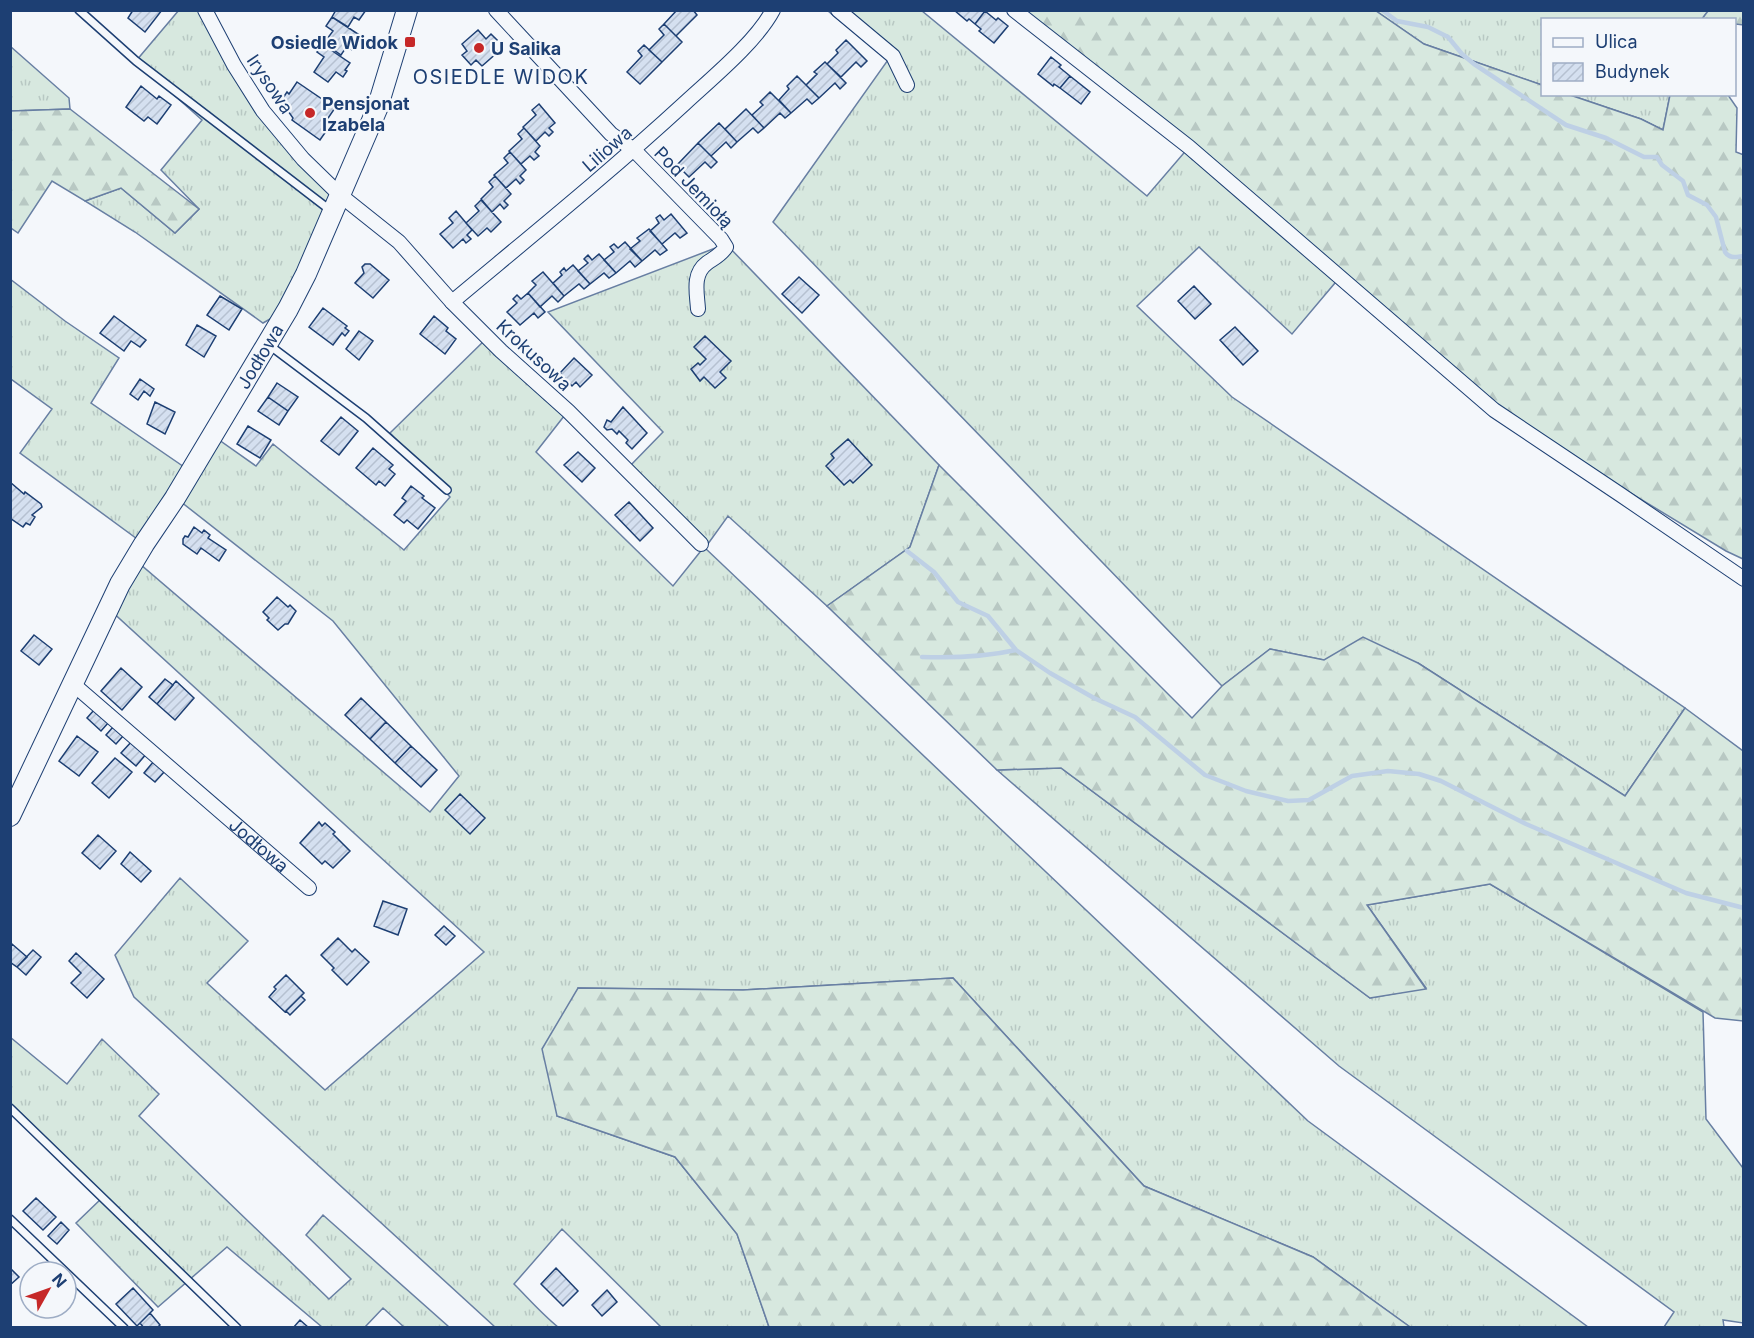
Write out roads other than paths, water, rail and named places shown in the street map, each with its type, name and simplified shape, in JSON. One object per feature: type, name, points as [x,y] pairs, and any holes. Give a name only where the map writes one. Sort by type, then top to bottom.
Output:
[{"type":"street","name":"Irysowa","points":[[205,10],[234,65],[263,111],[337,203]]},
{"type":"street","name":"Jodłowa","points":[[10,816],[105,612],[288,309],[377,109],[407,10]]},
{"type":"street","points":[[496,10],[611,134],[634,150]]},
{"type":"street","name":"Liliowa","points":[[452,302],[634,150],[753,38],[773,10]]},
{"type":"street","points":[[838,10],[893,56],[907,85]]},
{"type":"street","points":[[1014,10],[1189,147],[1494,410],[1743,579]]},
{"type":"street","name":"Pod Jemiołą","points":[[634,150],[721,239],[726,247],[699,272],[697,279],[698,309]]},
{"type":"street","name":"Krokusowa","points":[[337,203],[399,243],[452,302],[501,351],[568,411],[701,544]]},
{"type":"street","name":"Jodłowa","points":[[73,684],[309,888]]},
{"type":"lane","points":[[79,10],[136,61],[325,207],[337,203]]},
{"type":"lane","points":[[267,343],[373,424],[447,490]]},
{"type":"lane","points":[[10,1108],[237,1328]]},
{"type":"lane","points":[[10,1219],[124,1328]]},
{"type":"waterway","points":[[1382,10],[1397,21],[1428,27],[1448,37],[1474,64],[1566,125],[1606,138],[1644,157],[1657,157],[1662,165],[1683,181],[1688,195],[1707,205],[1716,217],[1725,252],[1733,257],[1744,256]]},
{"type":"waterway","points":[[907,551],[934,572],[958,602],[988,616],[1016,650],[1094,698],[1135,717],[1205,775],[1246,791],[1288,801],[1309,800],[1352,776],[1388,771],[1419,774],[1441,781],[1526,824],[1686,893],[1744,908]]},
{"type":"waterway","points":[[922,657],[969,656],[1016,650]]},
{"type":"place","name":"Osiedle Widok","points":[[410,42]]},
{"type":"place","name":"U Salika","points":[[479,48]]},
{"type":"place","name":"Pensjonat Izabela","points":[[310,113]]},
{"type":"district","name":"OSIEDLE WIDOK","points":[[501,77]]}]
